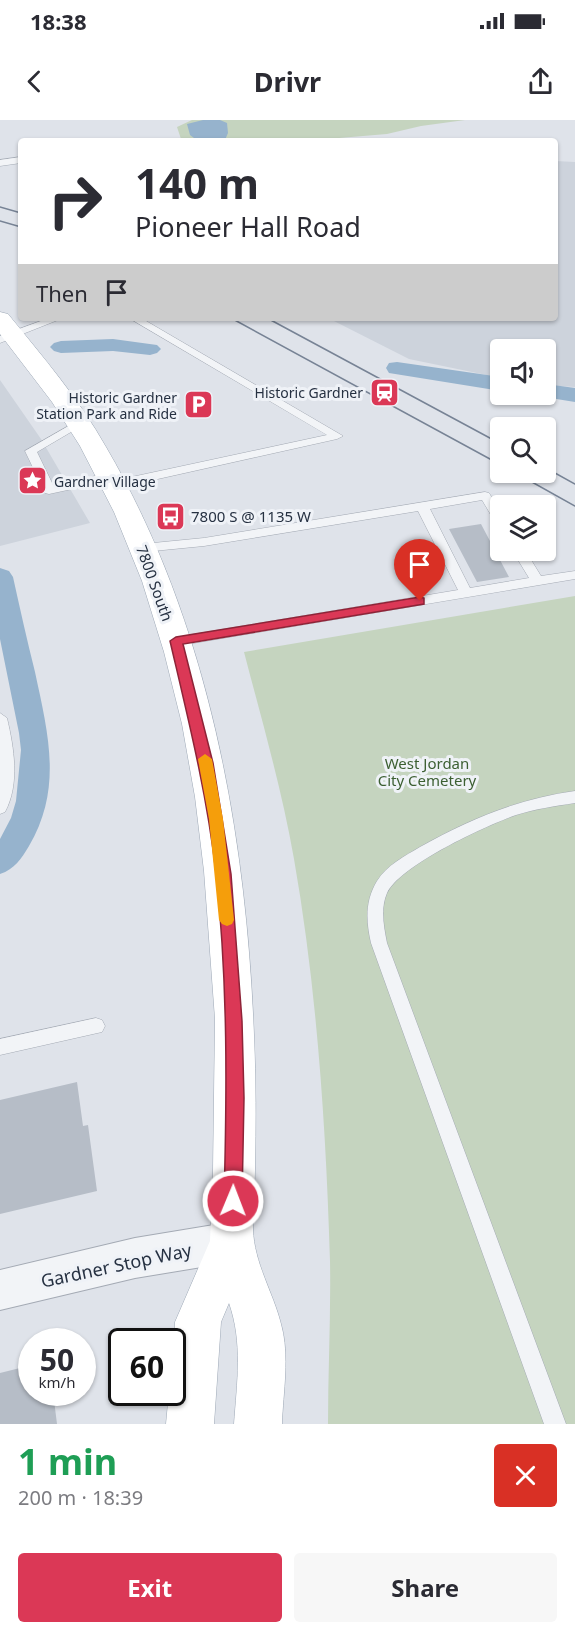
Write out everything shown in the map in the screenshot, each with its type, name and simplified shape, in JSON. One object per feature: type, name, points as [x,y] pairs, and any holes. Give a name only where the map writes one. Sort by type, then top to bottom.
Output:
[{"type":"main road","name":"7800 South","points":[[4,332],[79,423],[111,481],[143,548],[176,641],[206,763],[223,874],[234,1032],[232,1242],[261,1337],[258,1424]]},
{"type":"main road","name":"7800 South","points":[[190,1424],[198,1322],[232,1242]]},
{"type":"street","name":"Gardner Stop Way","points":[[0,1290],[135,1258],[232,1242]]},
{"type":"lane","points":[[0,163],[18,160]]},
{"type":"lane","points":[[4,332],[46,321]]},
{"type":"lane","points":[[79,423],[31,451],[49,490],[111,481],[337,436],[139,321]]},
{"type":"lane","points":[[143,548],[204,542],[485,496],[490,504]]},
{"type":"lane","points":[[422,506],[466,594]]},
{"type":"lane","points":[[525,561],[537,581]]},
{"type":"lane","points":[[176,641],[575,576]]},
{"type":"lane","points":[[0,718],[6,745],[7,769],[6,791],[0,808]]},
{"type":"lane","points":[[555,1424],[379,943],[375,924],[375,908],[379,893],[397,870],[471,825],[521,806],[575,797]]},
{"type":"lane","points":[[0,1047],[96,1026]]},
{"type":"shaded area","points":[[558,161],[575,162],[575,387],[556,386],[556,339],[490,339],[490,376],[409,359],[334,321],[558,321]]},
{"type":"shaded area","name":"Gardner Village","points":[[0,380],[41,439],[90,523],[0,546]]},
{"type":"green space","points":[[192,120],[465,120],[421,126],[387,134],[339,138],[181,138],[177,127]]},
{"type":"green space","name":"West Jordan City Cemetery","points":[[575,596],[575,1424],[328,1424],[330,1261],[326,1160],[309,958],[284,807],[244,652]]},
{"type":"water","points":[[203,120],[220,120],[227,123],[228,133],[226,138],[194,138],[190,135],[187,124]]},
{"type":"building","points":[[481,524],[490,541],[490,561],[501,561],[509,577],[477,582],[449,529]]},
{"type":"building","points":[[77,1082],[83,1126],[88,1125],[97,1191],[0,1214],[0,1100]]},
{"type":"building","points":[[18,1368],[18,1406],[55,1406],[57,1424],[0,1424],[0,1373]]},
{"type":"waterway","points":[[61,347],[113,345],[150,349]]},
{"type":"waterway","points":[[397,368],[490,382]]},
{"type":"waterway","points":[[556,392],[575,395]]},
{"type":"waterway","points":[[0,577],[34,733],[35,750],[34,784],[27,818],[11,848],[0,861]]},
{"type":"tram line","points":[[0,207],[18,212]]},
{"type":"tram line","points":[[0,221],[18,226]]},
{"type":"tram line","points":[[237,321],[490,459]]},
{"type":"tram line","points":[[273,321],[490,438]]},
{"type":"tram line","points":[[556,474],[575,484]]},
{"type":"tram line","points":[[534,483],[575,506]]},
{"type":"slow traffic","points":[[205,759],[216,819],[227,920]]},
{"type":"place","name":"Historic Gardner","points":[[384,392]]},
{"type":"place","name":"Historic Gardner Station Park and Ride","points":[[198,405]]},
{"type":"place","name":"Gardner Village","points":[[33,481]]},
{"type":"place","name":"7800 S @ 1135 W","points":[[170,516]]},
{"type":"route","points":[[233,1201],[234,1021],[223,874],[206,763],[176,641],[420,601]]}]
